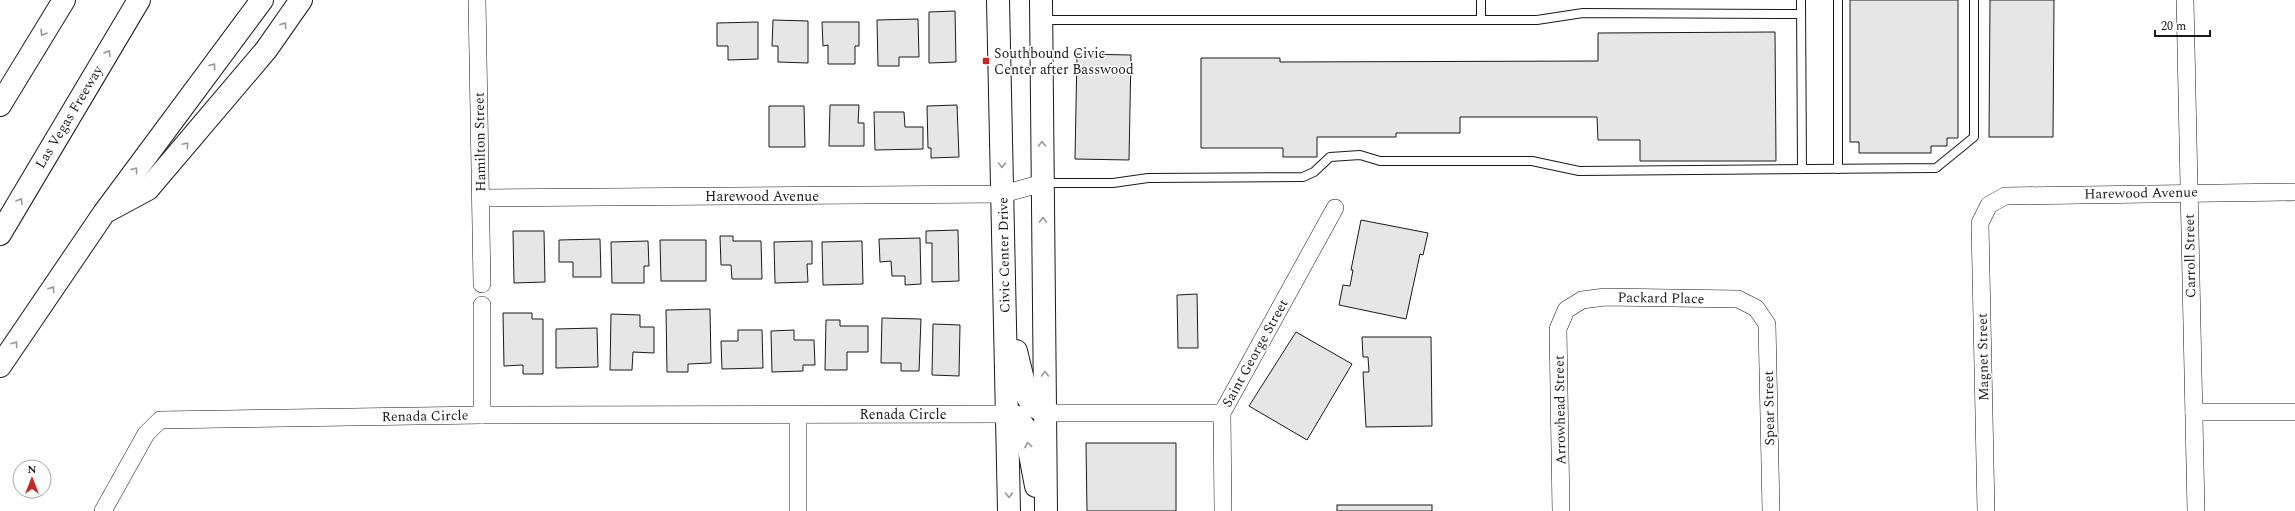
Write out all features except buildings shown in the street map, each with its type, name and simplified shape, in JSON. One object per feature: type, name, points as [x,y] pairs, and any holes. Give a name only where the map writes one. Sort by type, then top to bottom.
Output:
[{"type":"main road","points":[[0,105],[64,0]]},
{"type":"main road","name":"Las Vegas Freeway","points":[[0,234],[139,0]]},
{"type":"main road","points":[[0,366],[104,213],[262,0]]},
{"type":"main road","points":[[104,213],[148,189],[266,50],[302,0]]},
{"type":"main road","name":"Civic Center Drive","points":[[998,0],[1006,307],[1009,511]]},
{"type":"main road","points":[[1041,10],[1046,511]]},
{"type":"main road","points":[[1006,307],[1027,396],[1032,405],[1046,413]]},
{"type":"main road","points":[[1008,414],[1016,417],[1025,428],[1041,511]]},
{"type":"street","name":"Hamilton Street","points":[[477,0],[482,284]]},
{"type":"street","name":"Carroll Street","points":[[2185,0],[2196,511]]},
{"type":"street","name":"Harewood Avenue","points":[[481,198],[1003,194],[1043,183]]},
{"type":"street","name":"Harewood Avenue","points":[[1989,205],[2005,196],[2189,192],[2295,192]]},
{"type":"street","name":"Magnet Street","points":[[1986,511],[1980,223],[1989,205]]},
{"type":"street","name":"Saint George Street","points":[[1223,511],[1222,413],[1335,208]]},
{"type":"street","name":"Packard Place","points":[[1566,310],[1582,300],[1605,297],[1738,299],[1756,308]]},
{"type":"street","points":[[482,305],[482,415]]},
{"type":"street","name":"Spear Street","points":[[1756,308],[1767,324],[1771,511]]},
{"type":"street","name":"Arrowhead Street","points":[[1561,511],[1558,329],[1566,310]]},
{"type":"street","points":[[2194,412],[2295,412]]},
{"type":"street","points":[[1046,413],[1222,413]]},
{"type":"street","name":"Renada Circle","points":[[103,511],[146,434],[160,420],[482,415],[1008,414]]},
{"type":"street","points":[[798,415],[798,511]]},
{"type":"lane","points":[[1481,0],[1481,20]]},
{"type":"lane","points":[[1801,0],[1802,168]]},
{"type":"lane","points":[[1838,0],[1838,168]]},
{"type":"lane","points":[[1043,183],[1113,183],[1155,178],[1303,177],[1314,172],[1330,157],[1348,155],[1360,155],[1380,162],[1532,161],[1579,171],[1936,168],[1974,137],[1974,0]]},
{"type":"lane","points":[[1041,10],[1481,20],[1537,20],[1583,13],[1801,14]]},
{"type":"place","name":"Southbound Civic Center after Basswood","points":[[986,61]]}]
